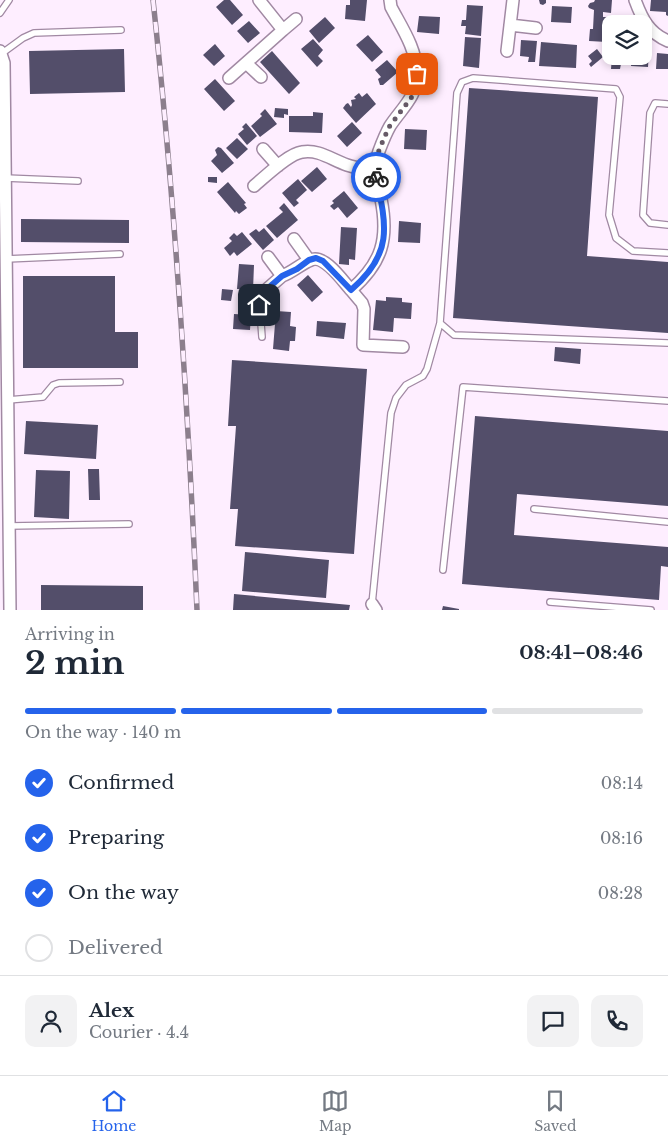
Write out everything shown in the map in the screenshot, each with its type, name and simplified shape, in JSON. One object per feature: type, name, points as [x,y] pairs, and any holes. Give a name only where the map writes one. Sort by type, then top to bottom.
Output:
[{"type":"street","points":[[258,0],[283,30]]},
{"type":"street","points":[[351,290],[366,277],[377,260],[382,244],[385,222],[374,171],[379,150],[389,127],[414,94],[417,74],[413,48],[391,7],[390,0]]},
{"type":"street","points":[[507,51],[513,0]]},
{"type":"street","points":[[635,0],[647,26],[654,33],[668,41]]},
{"type":"street","points":[[229,78],[296,19]]},
{"type":"street","points":[[510,25],[536,28]]},
{"type":"street","points":[[1,53],[4,63],[2,85],[8,400],[4,433],[9,526],[10,610]]},
{"type":"street","points":[[246,63],[261,77]]},
{"type":"street","points":[[263,148],[278,166]]},
{"type":"street","points":[[254,186],[278,166],[300,152],[312,151],[348,165],[374,171]]},
{"type":"street","points":[[294,239],[309,260]]},
{"type":"street","points":[[268,257],[282,276]]},
{"type":"street","points":[[266,290],[282,276],[297,269],[309,260],[316,258],[323,261],[362,303],[364,309],[363,345],[403,347]]},
{"type":"lane","points":[[0,13],[10,0]]},
{"type":"lane","points":[[1,53],[34,33],[121,30]]},
{"type":"lane","points":[[374,607],[391,413],[396,398],[406,385],[423,376],[427,369],[440,323],[457,93],[462,82],[473,78],[616,89],[620,97],[609,215],[616,238],[633,251],[668,252]]},
{"type":"lane","points":[[668,104],[655,103],[650,113],[643,215],[650,223],[668,225]]},
{"type":"lane","points":[[5,178],[78,181]]},
{"type":"lane","points":[[6,259],[120,254]]},
{"type":"lane","points":[[262,338],[259,296],[266,290]]},
{"type":"lane","points":[[440,323],[454,335],[668,343]]},
{"type":"lane","points":[[8,400],[43,397],[53,385],[59,383],[120,382]]},
{"type":"lane","points":[[443,570],[463,387],[668,401]]},
{"type":"lane","points":[[534,509],[668,522]]},
{"type":"lane","points":[[9,526],[129,524]]},
{"type":"lane","points":[[550,602],[651,610]]},
{"type":"building","points":[[224,0],[230,0],[243,15],[232,25],[216,7]]},
{"type":"building","points":[[350,0],[367,0],[365,21],[345,19],[346,5],[350,5]]},
{"type":"building","points":[[539,0],[546,0],[546,3],[540,4]]},
{"type":"building","points":[[595,0],[612,0],[611,13],[603,12],[602,15],[602,42],[589,41],[590,29],[593,29],[594,10],[588,6]]},
{"type":"building","points":[[651,0],[668,0],[668,16],[666,12],[650,11]]},
{"type":"building","points":[[467,5],[483,6],[481,36],[465,34],[466,26],[461,26],[462,20],[466,20]]},
{"type":"building","points":[[552,6],[572,7],[571,23],[551,22]]},
{"type":"building","points":[[419,16],[440,17],[439,34],[417,32]]},
{"type":"building","points":[[325,17],[335,28],[319,43],[309,31]]},
{"type":"building","points":[[249,21],[260,33],[248,43],[237,31]]},
{"type":"building","points":[[368,35],[383,52],[372,62],[356,45]]},
{"type":"building","points":[[465,37],[481,38],[479,68],[463,66]]},
{"type":"building","points":[[313,39],[323,50],[318,56],[323,61],[317,67],[301,49]]},
{"type":"building","points":[[521,40],[537,41],[535,62],[528,62],[529,57],[520,56]]},
{"type":"building","points":[[541,42],[577,45],[576,68],[539,66]]},
{"type":"building","points":[[215,44],[225,56],[214,66],[203,55]]},
{"type":"building","points":[[124,49],[125,92],[30,94],[29,51]]},
{"type":"building","points":[[597,49],[602,58],[591,67],[589,64],[592,61],[588,56]]},
{"type":"building","points":[[272,51],[300,83],[289,94],[260,62]]},
{"type":"building","points":[[657,53],[668,54],[668,69],[656,69]]},
{"type":"building","points":[[387,60],[398,72],[383,85],[380,85],[378,79],[381,77],[375,70]]},
{"type":"building","points":[[611,65],[621,65],[620,69],[611,69]]},
{"type":"building","points":[[631,65],[648,65],[648,67]]},
{"type":"building","points":[[215,79],[235,101],[224,111],[204,89]]},
{"type":"building","points":[[469,88],[598,97],[587,256],[668,262],[668,333],[453,318]]},
{"type":"building","points":[[359,93],[362,97],[367,93],[376,104],[356,123],[343,108],[348,103],[351,107],[351,100],[356,99],[354,97]]},
{"type":"building","points":[[275,108],[288,109],[288,115],[284,114],[284,118],[274,117]]},
{"type":"building","points":[[265,109],[277,124],[260,137],[251,126],[262,116],[260,114]]},
{"type":"building","points":[[313,112],[323,113],[322,133],[289,132],[289,116],[313,116]]},
{"type":"building","points":[[352,122],[362,133],[347,147],[337,136]]},
{"type":"building","points":[[246,123],[257,136],[247,145],[238,134],[244,129],[242,127]]},
{"type":"building","points":[[405,129],[427,130],[426,150],[404,149]]},
{"type":"building","points":[[237,138],[248,149],[237,159],[226,148]]},
{"type":"building","points":[[218,147],[234,163],[222,173],[211,161],[217,155],[215,150]]},
{"type":"building","points":[[317,167],[327,179],[312,192],[301,181]]},
{"type":"building","points":[[208,177],[217,177],[217,183],[208,182]]},
{"type":"building","points":[[298,179],[307,190],[296,200],[299,203],[294,207],[282,193]]},
{"type":"building","points":[[228,182],[246,203],[244,204],[247,208],[239,214],[236,211],[235,213],[217,192]]},
{"type":"building","points":[[344,191],[358,208],[347,218],[338,207],[334,210],[330,206],[334,203],[332,201]]},
{"type":"building","points":[[284,203],[298,220],[277,238],[266,226],[283,212],[279,208]]},
{"type":"building","points":[[21,219],[129,220],[129,243],[21,242]]},
{"type":"building","points":[[399,221],[421,223],[420,243],[398,242]]},
{"type":"building","points":[[341,227],[357,228],[355,260],[349,259],[349,265],[339,264]]},
{"type":"building","points":[[264,228],[274,240],[263,250],[249,234],[256,229],[259,232]]},
{"type":"building","points":[[242,232],[252,244],[237,256],[234,252],[230,256],[224,248],[232,241],[229,238],[234,233],[237,236]]},
{"type":"building","points":[[239,264],[254,265],[253,290],[237,289]]},
{"type":"building","points":[[308,275],[323,292],[312,302],[297,285]]},
{"type":"building","points":[[23,276],[115,276],[115,332],[138,332],[138,368],[23,368]]},
{"type":"building","points":[[222,289],[233,290],[231,301],[221,300]]},
{"type":"building","points":[[386,297],[402,298],[402,302],[412,303],[411,319],[394,318],[393,332],[373,330],[376,300],[386,301]]},
{"type":"building","points":[[276,311],[291,312],[290,326],[296,327],[295,341],[290,341],[289,351],[273,349]]},
{"type":"building","points":[[234,314],[251,315],[250,330],[233,329]]},
{"type":"building","points":[[317,321],[346,323],[344,339],[316,336]]},
{"type":"building","points":[[555,347],[581,349],[580,364],[554,361]]},
{"type":"building","points":[[232,360],[367,369],[354,554],[235,546],[238,509],[230,509],[236,426],[228,426]]},
{"type":"building","points":[[475,416],[668,431],[668,506],[517,494],[514,535],[668,547],[668,567],[661,566],[659,600],[462,584]]},
{"type":"building","points":[[26,421],[98,425],[96,459],[24,454]]},
{"type":"building","points":[[88,469],[99,469],[100,500],[89,500]]},
{"type":"building","points":[[36,470],[70,471],[69,519],[34,517]]},
{"type":"building","points":[[245,552],[329,560],[326,598],[242,591]]},
{"type":"building","points":[[41,585],[143,586],[143,610],[41,610]]},
{"type":"building","points":[[234,594],[350,605],[349,610],[233,610]]},
{"type":"building","points":[[443,606],[459,609],[459,610],[442,610]]},
{"type":"railway","points":[[153,0],[168,152],[180,305],[197,610]]},
{"type":"way so far","points":[[376,177],[374,171],[379,150],[389,127],[414,94],[417,74]]},
{"type":"route","points":[[259,305],[259,296],[282,276],[297,269],[309,260],[316,258],[332,269],[351,290],[366,277],[377,260],[382,244],[385,222],[376,177]]}]
